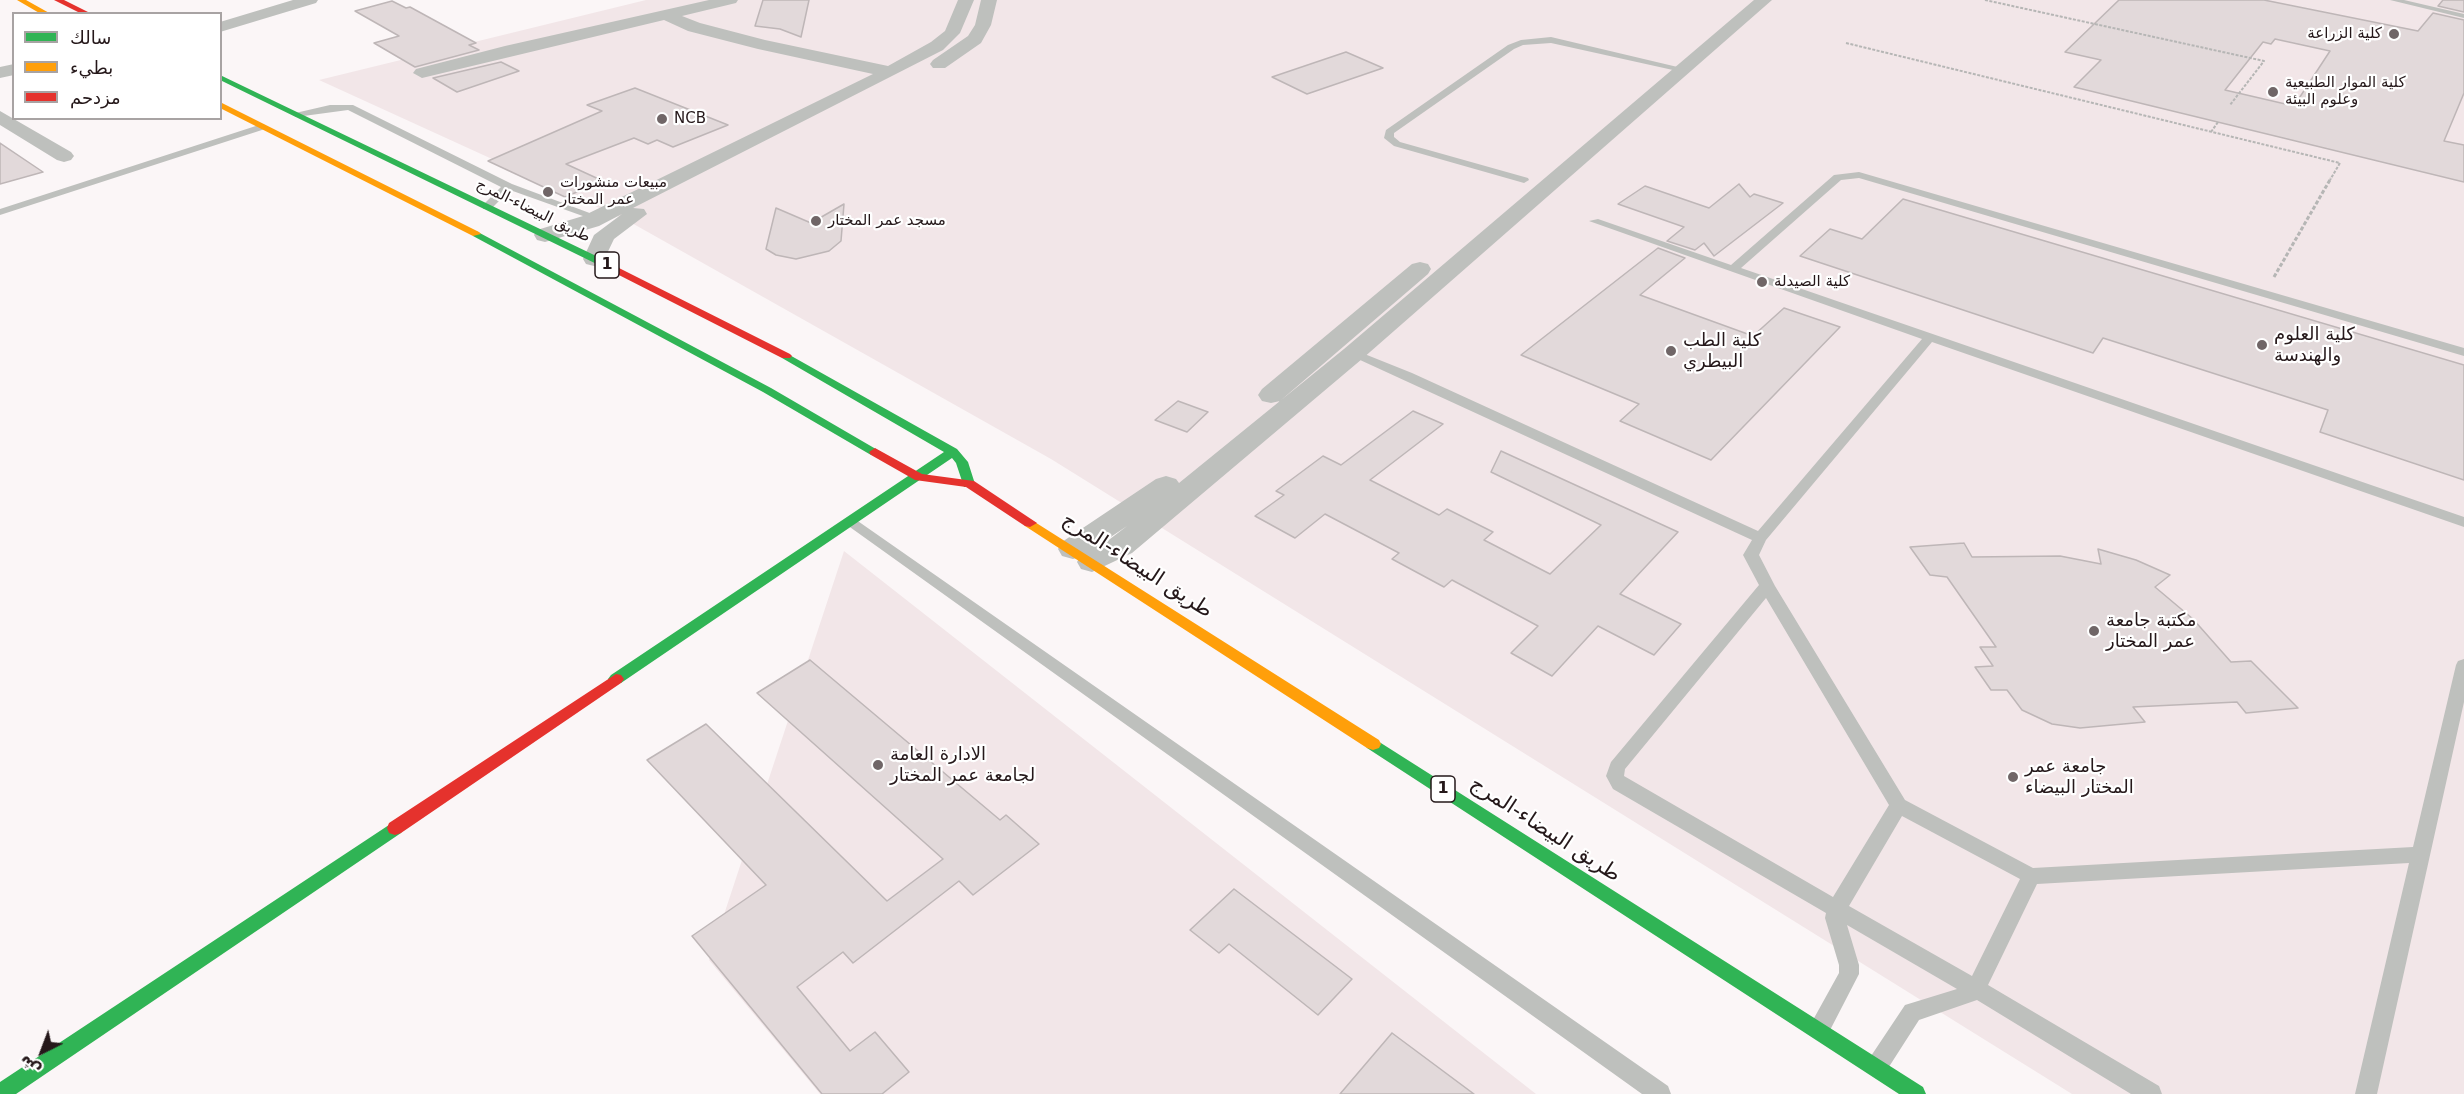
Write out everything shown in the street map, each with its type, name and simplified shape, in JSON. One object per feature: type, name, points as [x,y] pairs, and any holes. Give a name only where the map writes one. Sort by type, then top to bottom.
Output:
[{"type":"main road","points":[[21,0],[44,12]]},
{"type":"main road","points":[[58,0],[85,12]]},
{"type":"main road","name":"طريق البيضاء-المرج","points":[[222,78],[773,349],[953,452]]},
{"type":"main road","name":"طريق البيضاء-المرج","points":[[222,105],[362,175],[588,294],[767,390],[919,477],[948,483],[969,484],[1916,1094]]},
{"type":"main road","points":[[0,1093],[953,452],[962,462],[969,484]]},
{"type":"street","points":[[222,26],[310,0]]},
{"type":"street","points":[[422,73],[505,51],[730,0]]},
{"type":"street","points":[[545,235],[598,218],[890,72],[937,46],[952,33],[966,0]]},
{"type":"street","points":[[594,259],[605,235],[623,221],[932,68],[960,51],[975,39],[983,25],[989,0]]},
{"type":"street","points":[[1092,562],[1126,542],[1353,354],[1673,67],[1743,0]]},
{"type":"street","points":[[1073,549],[1155,494],[1524,180],[1764,0]]},
{"type":"street","points":[[667,15],[694,27],[764,45],[890,72]]},
{"type":"street","points":[[0,117],[64,156]]},
{"type":"lane","points":[[2394,0],[2464,16]]},
{"type":"lane","points":[[1524,180],[1397,144],[1389,138],[1389,132],[1511,47],[1521,43],[1551,40],[1673,67]]},
{"type":"lane","points":[[296,114],[350,107],[508,186],[598,218]]},
{"type":"lane","points":[[0,212],[262,127]]},
{"type":"lane","points":[[1733,269],[1838,177],[1858,175],[2464,352]]},
{"type":"lane","points":[[487,207],[508,186]]},
{"type":"lane","points":[[1594,221],[2464,522]]},
{"type":"lane","points":[[1930,337],[1760,538],[1751,555],[1767,586],[1899,805],[2031,876],[2422,854]]},
{"type":"lane","points":[[1353,354],[1407,376],[1760,538]]},
{"type":"lane","points":[[852,522],[1660,1094]]},
{"type":"lane","points":[[1767,586],[1617,767],[1615,776],[1619,783],[1976,988],[2151,1094]]},
{"type":"lane","points":[[2366,1094],[2464,665]]},
{"type":"lane","points":[[1818,1031],[1849,975],[1849,965],[1835,918],[1837,908],[1899,805]]},
{"type":"lane","points":[[1876,1069],[1912,1012],[1966,996],[1976,988],[2031,876]]},
{"type":"path","points":[[1985,0],[2264,61],[2230,105]]},
{"type":"path","points":[[1846,43],[2340,164],[2264,293]]},
{"type":"path","points":[[2211,132],[2218,122]]},
{"type":"shaded area","name":"جامعة عمر المختار البيضاء","points":[[646,0],[2464,0],[2464,1094],[2072,1094],[1051,459],[630,222],[319,80]]},
{"type":"shaded area","points":[[844,551],[1536,1094],[820,1094],[709,960]]},
{"type":"building","points":[[763,0],[809,0],[801,37],[780,29],[755,26]]},
{"type":"building","points":[[2119,0],[2264,0],[2418,31],[2433,13],[2464,20],[2464,93],[2444,141],[2464,145],[2464,182],[2074,87],[2101,60],[2065,52]],"holes":[[[2275,39],[2330,51],[2294,106],[2225,90],[2263,42],[2271,44]]]},
{"type":"building","points":[[2443,0],[2464,0],[2464,12],[2438,6]]},
{"type":"building","points":[[392,1],[406,8],[410,7],[476,43],[469,45],[479,50],[415,67],[374,43],[399,36],[355,11]]},
{"type":"building","points":[[1346,52],[1383,68],[1307,94],[1272,77]]},
{"type":"building","points":[[501,62],[519,71],[457,92],[433,78]]},
{"type":"building","points":[[635,88],[728,125],[673,147],[657,140],[648,144],[634,138],[566,164],[603,181],[565,197],[488,161],[602,111],[587,105]]},
{"type":"building","points":[[0,143],[43,172],[0,184]]},
{"type":"building","points":[[1739,184],[1750,197],[1754,194],[1783,203],[1714,256],[1704,243],[1695,250],[1667,241],[1684,227],[1618,204],[1645,186],[1709,208]]},
{"type":"building","name":"كلية العلوم والهندسة","points":[[1903,199],[2464,365],[2464,480],[2320,432],[2328,410],[2103,338],[2093,353],[1800,256],[1830,229],[1862,239]]},
{"type":"building","points":[[844,204],[841,241],[829,251],[796,259],[776,255],[766,249],[776,208],[811,223]]},
{"type":"building","name":"كلية الطب البيطري","points":[[1658,248],[1685,258],[1640,295],[1753,336],[1784,308],[1840,327],[1711,460],[1620,421],[1639,404],[1521,355]]},
{"type":"building","points":[[1178,401],[1208,412],[1187,432],[1155,420]]},
{"type":"building","points":[[1413,411],[1443,424],[1370,480],[1439,515],[1447,509],[1493,532],[1484,540],[1550,574],[1601,525],[1491,472],[1501,451],[1678,532],[1620,594],[1681,624],[1654,655],[1598,626],[1552,676],[1511,653],[1538,626],[1452,580],[1444,587],[1392,559],[1399,553],[1325,514],[1295,538],[1255,516],[1284,495],[1276,491],[1323,456],[1341,465]]},
{"type":"building","name":"مكتبة جامعة عمر المختار","points":[[1964,543],[1972,557],[2060,556],[2101,564],[2098,549],[2136,560],[2170,575],[2155,587],[2193,619],[2231,662],[2251,661],[2298,708],[2246,713],[2237,702],[2133,707],[2145,722],[2080,728],[2052,724],[2022,710],[2007,690],[1991,690],[1975,667],[1993,666],[1980,647],[1996,647],[1947,577],[1930,575],[1910,547]]},
{"type":"building","points":[[810,660],[1000,820],[1006,815],[1039,844],[973,895],[959,881],[853,963],[843,952],[797,987],[850,1051],[875,1032],[909,1072],[882,1094],[822,1094],[692,936],[766,885],[647,760],[706,724],[887,901],[943,859],[757,693]]},
{"type":"building","points":[[1234,889],[1352,979],[1318,1015],[1229,944],[1219,953],[1190,930]]},
{"type":"building","points":[[1392,1033],[1474,1094],[1340,1094]]},
{"type":"traffic: fast","points":[[222,78],[615,269]]},
{"type":"traffic: fast","points":[[476,234],[767,390],[875,452]]},
{"type":"traffic: fast","points":[[786,356],[953,452],[962,462],[969,484]]},
{"type":"traffic: fast","points":[[616,679],[953,452]]},
{"type":"traffic: fast","points":[[1373,744],[1916,1094]]},
{"type":"traffic: fast","points":[[0,1093],[395,828]]},
{"type":"traffic: slow","points":[[21,0],[44,12]]},
{"type":"traffic: slow","points":[[222,105],[476,234]]},
{"type":"traffic: slow","points":[[1030,523],[1373,744]]},
{"type":"traffic: jam","points":[[58,0],[85,12]]},
{"type":"traffic: jam","points":[[615,269],[786,356]]},
{"type":"traffic: jam","points":[[875,452],[919,477],[969,484],[1030,523]]},
{"type":"traffic: jam","points":[[395,828],[616,679]]},
{"type":"place","name":"كلية الزراعة","points":[[2394,34]]},
{"type":"place","name":"كلية الموار الطبيعية وعلوم البيئة","points":[[2273,92]]},
{"type":"place","name":"NCB","points":[[662,119]]},
{"type":"place","name":"مبيعات منشورات عمر المختار","points":[[548,192]]},
{"type":"place","name":"مسجد عمر المختار","points":[[816,221]]},
{"type":"place","name":"كلية الصيدلة","points":[[1762,282]]},
{"type":"place","name":"كلية العلوم والهندسة","points":[[2262,345]]},
{"type":"place","name":"كلية الطب البيطري","points":[[1671,351]]},
{"type":"place","name":"مكتبة جامعة عمر المختار","points":[[2094,631]]},
{"type":"place","name":"الادارة العامة لجامعة عمر المختار","points":[[878,765]]},
{"type":"place","name":"جامعة عمر المختار البيضاء","points":[[2013,777]]}]
